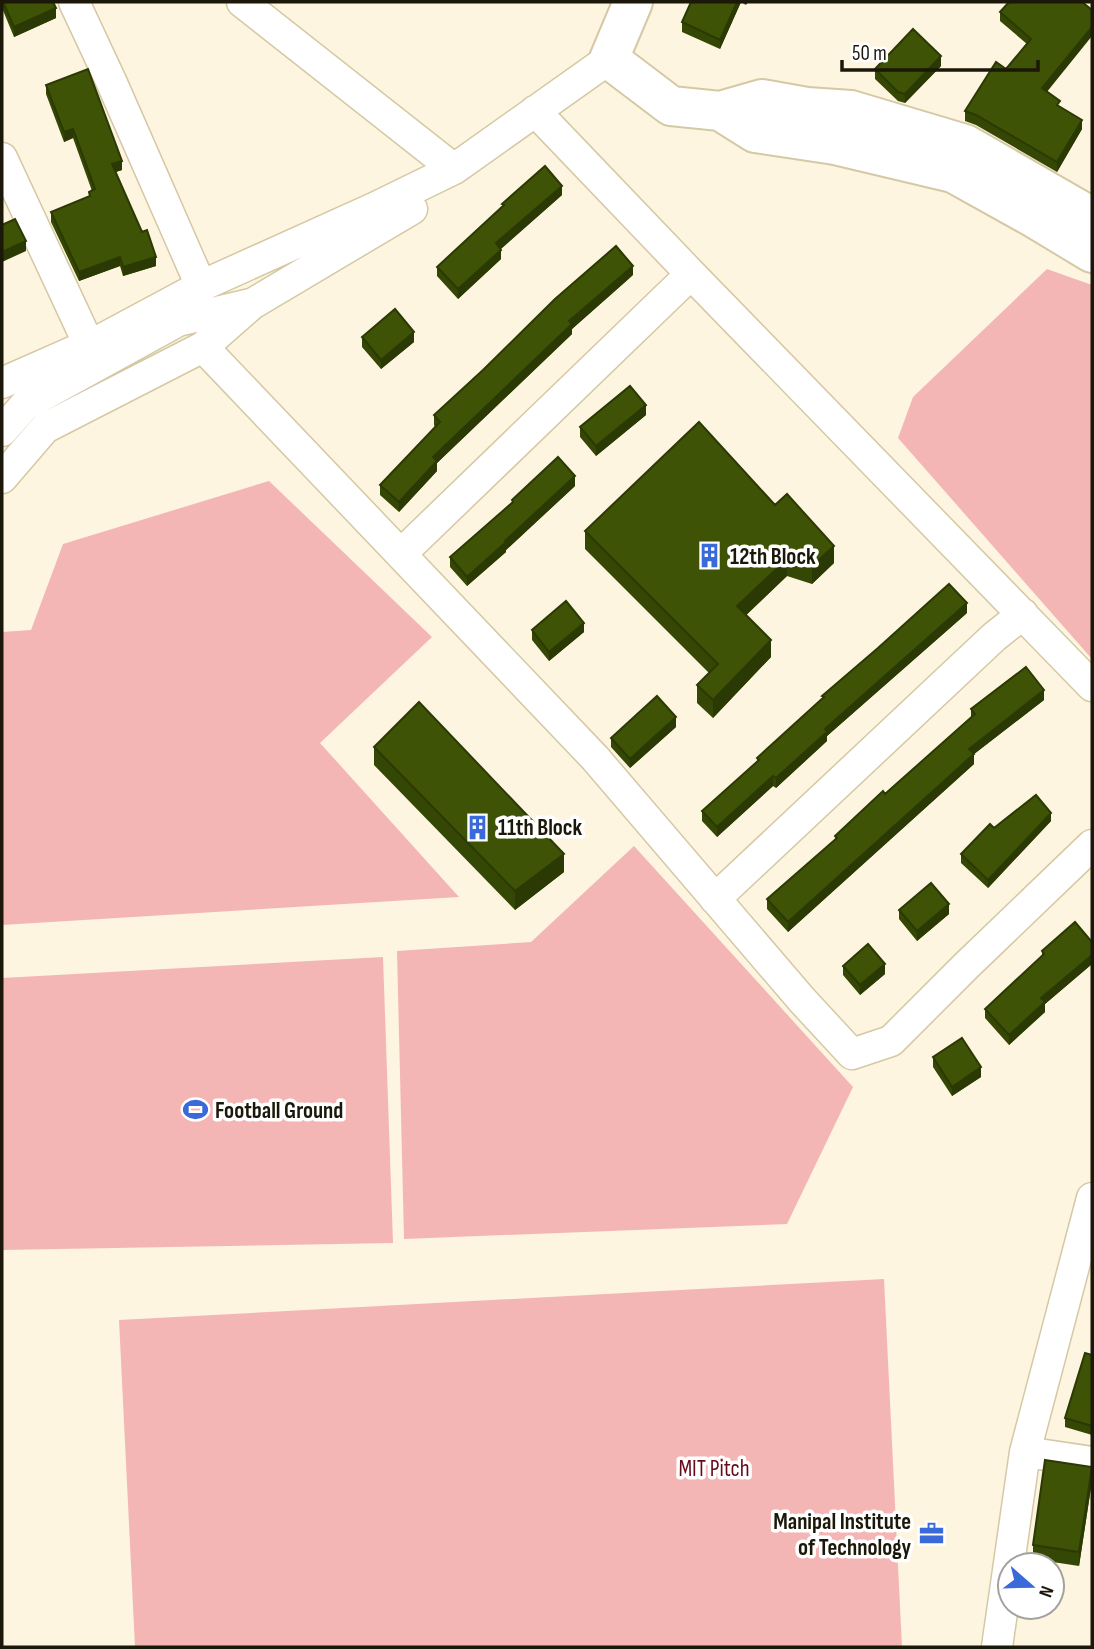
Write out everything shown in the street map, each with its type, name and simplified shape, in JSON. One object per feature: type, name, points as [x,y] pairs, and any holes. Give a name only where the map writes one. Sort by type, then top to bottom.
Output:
[{"type":"main road","points":[[633,2],[609,58],[671,106],[720,111],[762,99],[807,107],[851,110],[965,144],[1092,217]]},
{"type":"main road","points":[[720,111],[755,133],[835,145],[953,173],[1092,253]]},
{"type":"street","points":[[74,2],[201,286]]},
{"type":"street","points":[[242,2],[454,169]]},
{"type":"street","points":[[2,478],[45,428],[203,347],[252,304],[543,119],[609,58]]},
{"type":"street","points":[[2,383],[89,345],[201,286],[454,169],[543,119]]},
{"type":"street","points":[[543,119],[1092,686]]},
{"type":"street","points":[[2,158],[89,345]]},
{"type":"street","points":[[401,554],[691,274]]},
{"type":"street","points":[[2,431],[26,405],[178,321],[252,304]]},
{"type":"street","points":[[203,347],[595,758],[802,1000],[852,1054],[891,1041],[1092,845]]},
{"type":"street","points":[[715,899],[994,637],[1023,614]]},
{"type":"street","points":[[997,1647],[1025,1452],[1092,1198]]},
{"type":"street","points":[[1025,1452],[1092,1462]]},
{"type":"green space","points":[[1047,269],[1092,285],[1092,659],[898,438],[913,397]]},
{"type":"green space","points":[[269,481],[432,637],[320,743],[459,897],[2,925],[2,632],[31,630],[63,544]]},
{"type":"green space","points":[[634,846],[853,1087],[787,1224],[404,1239],[397,951],[531,942]]},
{"type":"green space","name":"Football Ground","points":[[383,957],[393,1243],[2,1250],[2,978]]},
{"type":"green space","name":"MIT Pitch","points":[[884,1279],[902,1647],[135,1647],[119,1320]]},
{"type":"building","points":[[3,2],[53,2],[56,8],[14,27]]},
{"type":"building","points":[[691,2],[737,2],[720,40],[682,22]]},
{"type":"building","points":[[1009,2],[1082,2],[1092,10],[1092,27],[1042,88],[1060,101],[1057,105],[1082,120],[1057,162],[965,111],[996,62],[1006,69],[1031,39],[1000,12]]},
{"type":"building","points":[[913,29],[941,56],[905,94],[898,92],[875,69]]},
{"type":"building","points":[[88,69],[122,161],[112,164],[142,232],[147,230],[156,257],[123,267],[120,257],[79,272],[51,212],[90,196],[89,192],[95,189],[73,129],[64,132],[46,85]]},
{"type":"building","points":[[545,166],[562,186],[496,243],[501,250],[458,289],[437,267]]},
{"type":"building","points":[[15,219],[26,241],[2,252],[2,225]]},
{"type":"building","points":[[616,246],[633,266],[569,321],[572,324],[433,457],[437,461],[399,502],[380,485],[440,422],[434,415],[555,299]]},
{"type":"building","points":[[395,309],[414,332],[381,360],[362,337]]},
{"type":"building","points":[[630,386],[646,405],[596,446],[580,427]]},
{"type":"building","name":"12th Block","points":[[699,422],[775,505],[787,494],[834,546],[812,566],[787,559],[737,606],[771,640],[713,700],[697,685],[718,664],[585,531]]},
{"type":"building","points":[[558,457],[575,476],[467,577],[450,557],[513,502],[512,500]]},
{"type":"building","points":[[949,584],[967,603],[825,729],[827,732],[776,778],[773,776],[717,827],[702,811],[759,760],[757,758],[824,697],[822,696]]},
{"type":"building","points":[[566,601],[584,623],[549,652],[532,630]]},
{"type":"building","points":[[1026,667],[1044,690],[969,749],[974,754],[788,922],[767,899],[837,838],[835,836],[883,791],[885,794],[975,714],[971,709]]},
{"type":"building","points":[[657,696],[676,717],[630,759],[611,738]]},
{"type":"building","name":"11th Block","points":[[419,702],[564,854],[515,891],[374,747]]},
{"type":"building","points":[[1036,795],[1051,813],[988,880],[961,854],[990,824],[994,828]]},
{"type":"building","points":[[931,883],[949,904],[917,931],[899,910]]},
{"type":"building","points":[[1075,922],[1092,942],[1092,955],[1041,998],[1045,1002],[1009,1035],[985,1009]]},
{"type":"building","points":[[868,944],[885,964],[860,985],[843,966]]},
{"type":"building","points":[[962,1038],[981,1067],[952,1087],[933,1057]]},
{"type":"building","points":[[1085,1353],[1092,1355],[1092,1426],[1065,1418]]},
{"type":"building","points":[[1045,1460],[1092,1467],[1079,1552],[1033,1545]]},
{"type":"place","name":"12th Block","points":[[710,556]]},
{"type":"place","name":"11th Block","points":[[478,827]]},
{"type":"place","name":"Football Ground","points":[[195,1110]]},
{"type":"place","name":"Manipal Institute of Technology","points":[[931,1534]]}]
